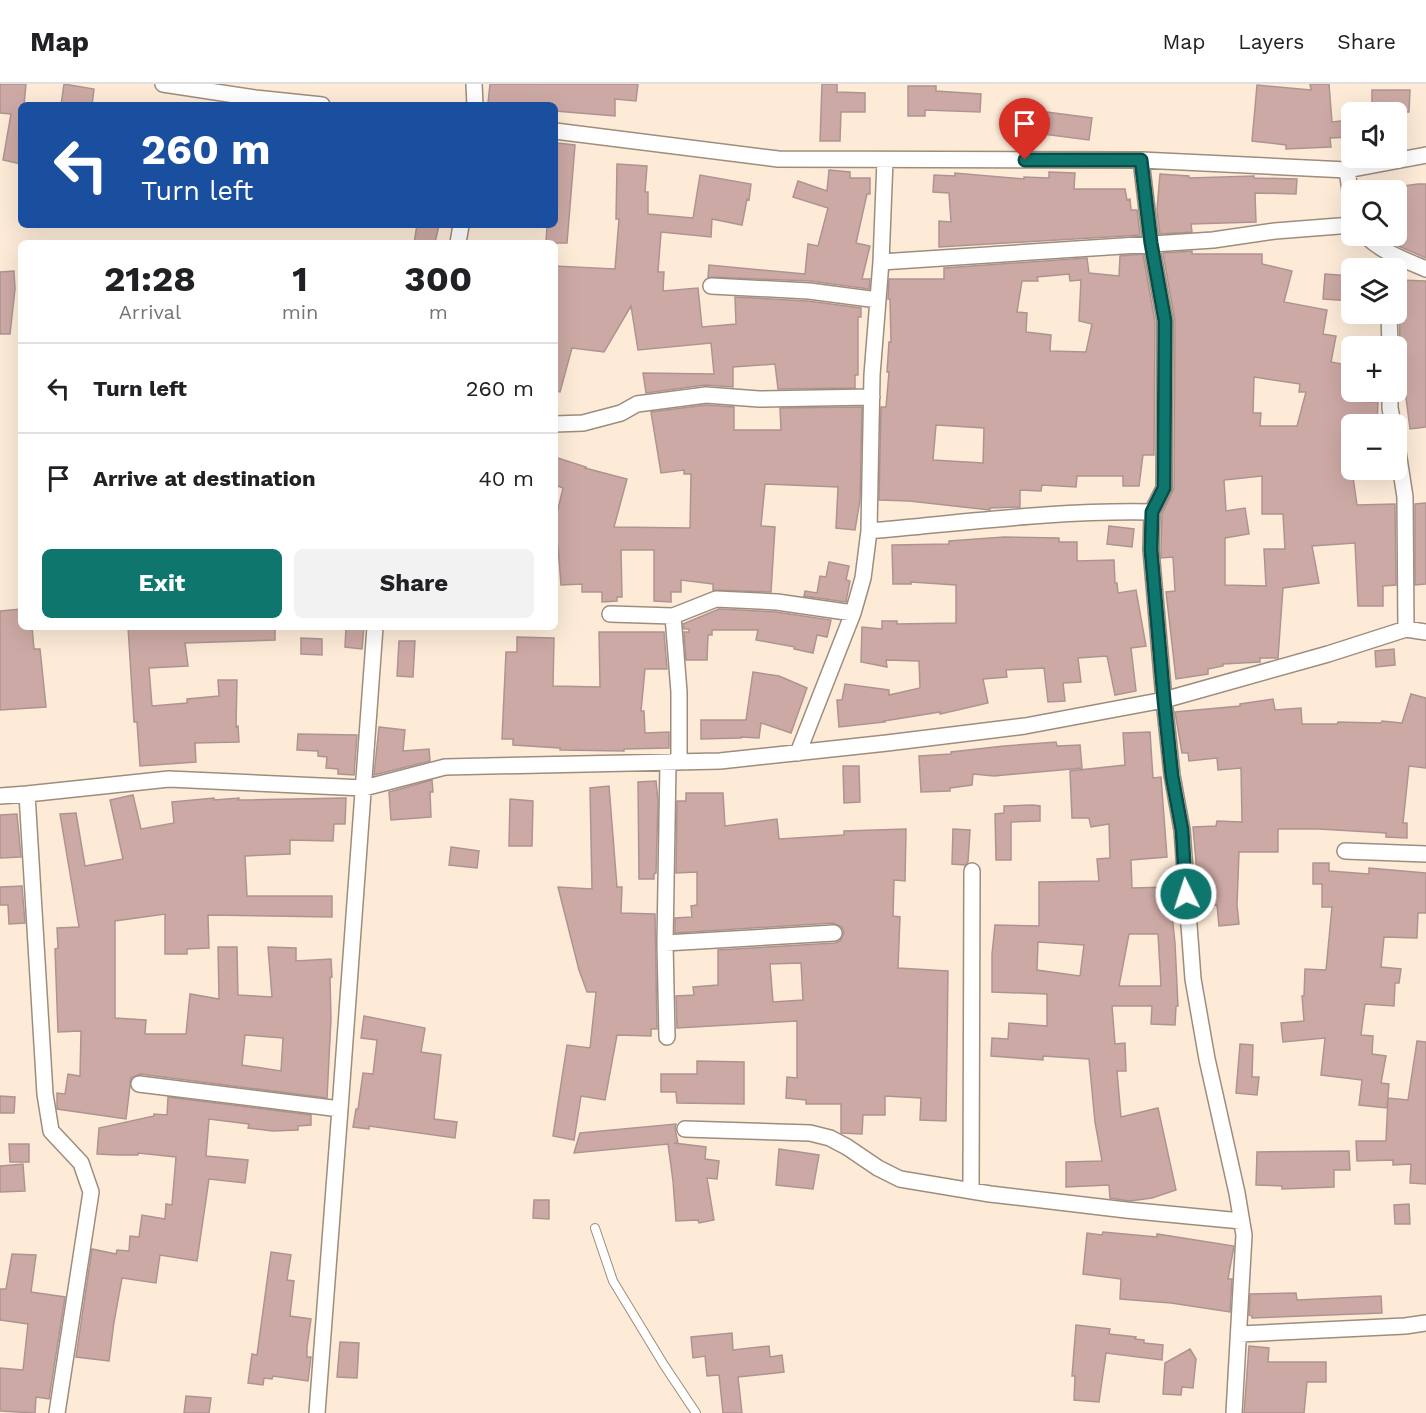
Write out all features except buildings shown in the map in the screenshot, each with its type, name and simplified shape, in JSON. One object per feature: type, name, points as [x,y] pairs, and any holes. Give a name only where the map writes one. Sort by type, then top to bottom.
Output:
[{"type":"street","points":[[163,84],[293,102]]},
{"type":"street","points":[[474,84],[475,102]]},
{"type":"street","points":[[558,131],[778,159],[1141,160],[1347,170],[1426,155]]},
{"type":"street","points":[[798,753],[853,613],[863,578],[869,531],[872,397],[885,160]]},
{"type":"street","points":[[1141,160],[1151,243],[1165,321],[1164,488],[1152,512],[1151,550],[1164,700],[1172,776],[1182,830],[1193,979],[1207,1059],[1244,1235],[1234,1413]]},
{"type":"street","points":[[1347,170],[1348,180]]},
{"type":"street","points":[[881,262],[1213,240],[1275,231],[1341,226]]},
{"type":"street","points":[[1377,246],[1390,258]]},
{"type":"street","points":[[1407,265],[1426,269]]},
{"type":"street","points":[[711,286],[809,291],[878,300]]},
{"type":"street","points":[[558,424],[583,423],[621,413],[637,404],[706,395],[759,399],[872,397]]},
{"type":"street","points":[[1402,480],[1405,497],[1406,629]]},
{"type":"street","points":[[869,531],[1052,514],[1152,512]]},
{"type":"street","points":[[610,614],[673,616],[716,599],[777,602],[853,613]]},
{"type":"street","points":[[667,1036],[665,943],[679,692],[673,616]]},
{"type":"street","points":[[0,796],[169,779],[364,788],[445,767],[720,761],[798,753],[1025,726],[1164,700],[1328,654],[1406,629],[1426,632]]},
{"type":"street","points":[[317,1413],[375,630]]},
{"type":"street","points":[[27,794],[45,1094],[51,1131],[81,1163],[91,1192],[57,1413]]},
{"type":"street","points":[[1344,851],[1426,854]]},
{"type":"street","points":[[971,1189],[972,871]]},
{"type":"street","points":[[665,943],[834,933]]},
{"type":"street","points":[[139,1084],[340,1109]]},
{"type":"street","points":[[685,1129],[810,1133],[830,1138],[900,1179],[971,1189],[990,1194],[1241,1221]]},
{"type":"street","points":[[1239,1334],[1406,1326],[1426,1323]]},
{"type":"lane","points":[[595,1228],[613,1281],[696,1413]]},
{"type":"route","points":[[1025,160],[1141,160],[1151,243],[1165,321],[1164,488],[1152,512],[1151,550],[1172,776],[1182,830],[1186,894]]}]
